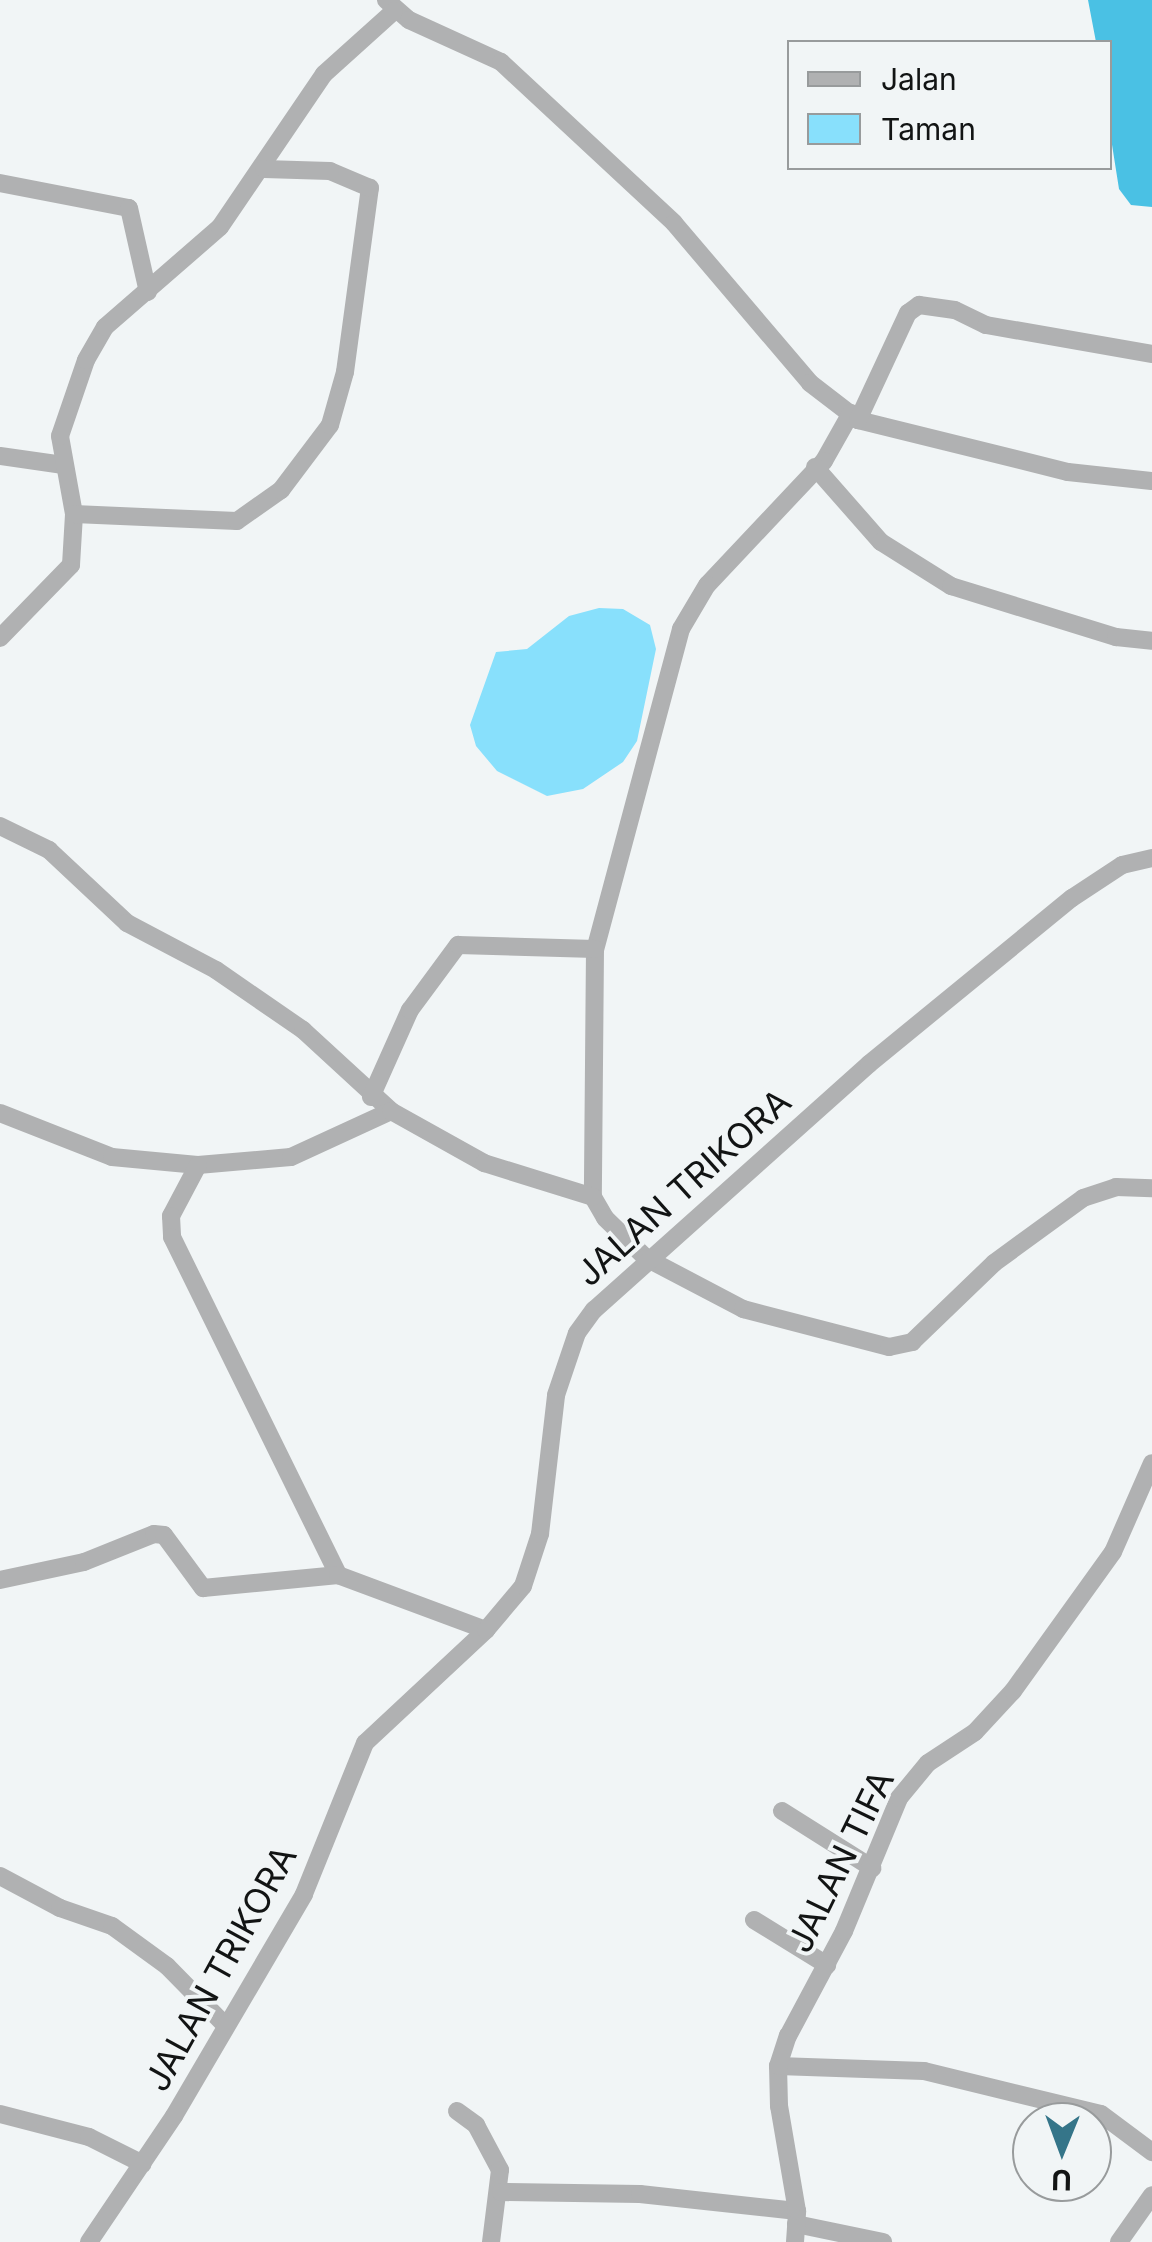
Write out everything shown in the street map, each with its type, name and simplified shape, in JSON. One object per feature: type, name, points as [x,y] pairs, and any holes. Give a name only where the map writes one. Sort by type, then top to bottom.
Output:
[{"type":"street","points":[[0,638],[71,564],[74,514],[60,436],[86,360],[105,327],[220,227],[264,170],[324,74],[390,6],[501,62],[674,223],[810,383],[854,417],[1068,472],[1152,480]]},
{"type":"street","points":[[74,514],[237,521],[281,490],[330,424],[345,372],[370,188],[330,171],[264,170]]},
{"type":"street","points":[[0,183],[129,208],[148,292]]},
{"type":"street","points":[[592,1197],[596,949],[689,611],[815,468],[854,417],[908,313],[919,305],[956,310],[986,325],[1152,354]]},
{"type":"street","points":[[0,456],[63,465]]},
{"type":"street","points":[[815,468],[882,542],[951,586],[1116,637],[1152,641]]},
{"type":"street","points":[[1,825],[48,850],[127,923],[216,970],[304,1030],[372,1088],[391,1111],[436,1142],[484,1164],[592,1197],[646,1258],[743,1309],[902,1346],[994,1263],[1083,1198],[1116,1187],[1152,1188]]},
{"type":"street","name":"JALAN TRIKORA","points":[[89,2242],[143,2164],[304,1894],[365,1744],[486,1630],[523,1586],[540,1534],[564,1363],[594,1310],[646,1258],[1072,898],[1122,866],[1152,858]]},
{"type":"street","points":[[371,1118],[372,1088],[410,1010],[458,945],[596,949]]},
{"type":"street","points":[[0,1113],[112,1157],[198,1166],[290,1158],[391,1111]]},
{"type":"street","points":[[198,1166],[171,1216],[172,1237],[338,1575]]},
{"type":"street","name":"JALAN TIFA","points":[[796,2226],[781,2127],[778,2066],[872,1868],[887,1822],[912,1779],[988,1720],[1090,1586],[1135,1509],[1152,1463]]},
{"type":"street","points":[[0,1580],[72,1565],[154,1534],[164,1535],[202,1588],[338,1575],[486,1630]]},
{"type":"street","points":[[782,1811],[872,1868]]},
{"type":"street","points":[[0,1876],[48,1903],[112,1926],[167,1966],[224,2024]]},
{"type":"street","points":[[754,1920],[827,1964]]},
{"type":"street","points":[[778,2066],[924,2071],[1101,2114],[1152,2152]]},
{"type":"street","points":[[457,2111],[493,2148],[501,2192],[491,2242]]},
{"type":"street","points":[[0,2114],[90,2137],[143,2164]]},
{"type":"street","points":[[501,2192],[640,2194],[883,2242]]},
{"type":"street","points":[[1119,2242],[1152,2195]]},
{"type":"green space","points":[[599,608],[623,609],[650,625],[656,649],[637,741],[623,762],[583,789],[547,796],[497,771],[476,746],[470,725],[496,652],[527,649],[569,616]]},
{"type":"shaded area","points":[[1088,0],[1152,0],[1152,207],[1131,205],[1119,189],[1112,145],[1112,40],[1096,40]]}]
